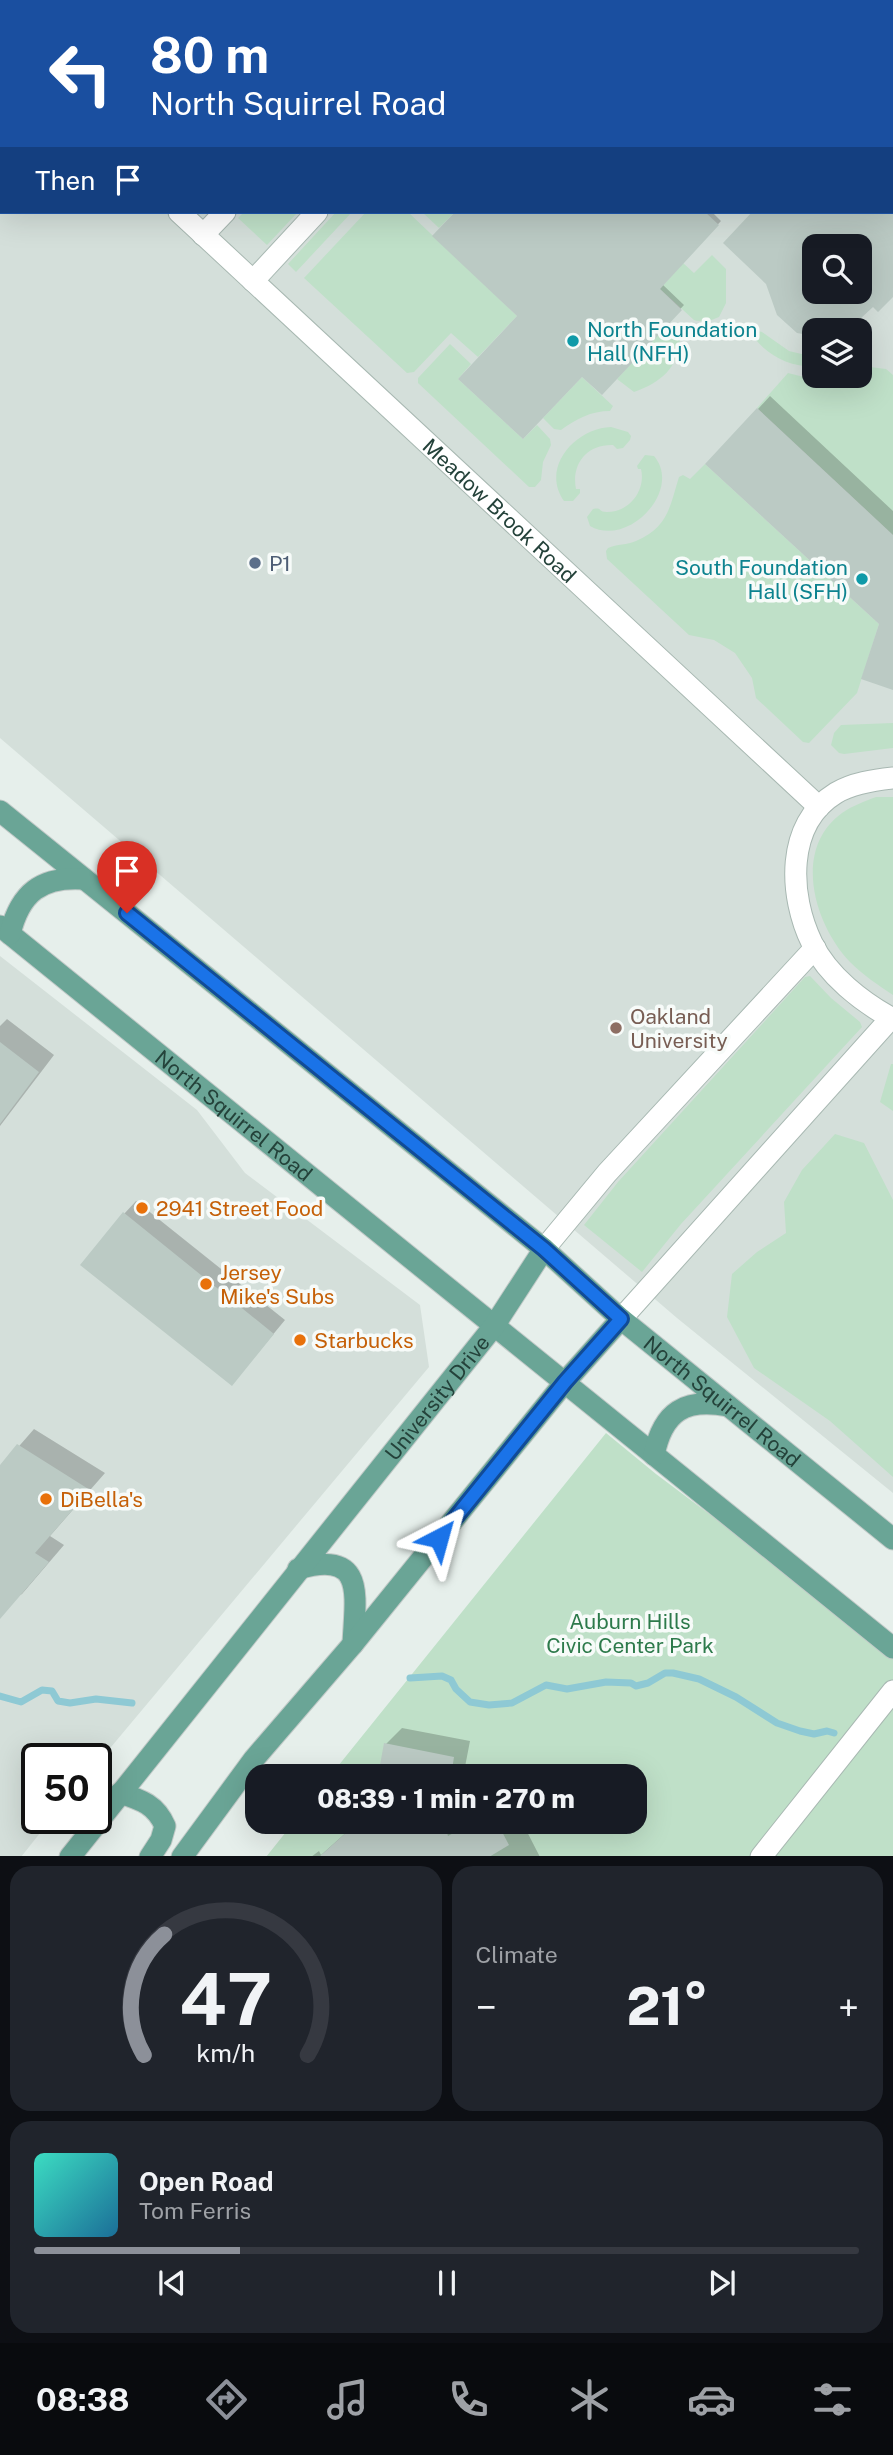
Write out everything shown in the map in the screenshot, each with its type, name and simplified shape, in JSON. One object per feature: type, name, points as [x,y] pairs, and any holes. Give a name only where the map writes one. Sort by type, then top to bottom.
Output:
[{"type":"main road","name":"North Squirrel Road","points":[[0,811],[544,1249],[621,1319],[893,1539]]},
{"type":"main road","points":[[5,930],[25,897],[37,888],[68,878],[84,879]]},
{"type":"main road","name":"North Squirrel Road","points":[[5,930],[893,1648]]},
{"type":"main road","name":"University Drive","points":[[112,1803],[494,1326],[544,1249]]},
{"type":"main road","points":[[183,1856],[254,1759],[353,1644],[565,1382],[621,1319]]},
{"type":"main road","points":[[654,1455],[663,1427],[682,1408],[696,1403],[728,1406]]},
{"type":"main road","points":[[298,1569],[331,1564],[342,1568],[351,1576],[355,1590],[353,1644]]},
{"type":"main road","points":[[120,1793],[144,1801],[159,1812],[165,1826],[161,1840],[151,1856]]},
{"type":"main road","name":"University Drive","points":[[71,1856],[88,1834]]},
{"type":"main road","points":[[82,1856],[89,1834]]},
{"type":"street","name":"Meadow Brook Road","points":[[181,214],[819,807]]},
{"type":"street","points":[[203,235],[223,214]]},
{"type":"street","points":[[253,281],[315,214]]},
{"type":"street","points":[[621,1319],[892,1018],[849,989],[815,948],[802,917],[795,888],[795,860],[804,831],[819,807],[836,793],[864,782],[893,778]]},
{"type":"street","name":"University Drive","points":[[544,1249],[607,1173],[815,948]]},
{"type":"street","points":[[762,1856],[893,1691]]},
{"type":"shaded area","name":"Oakland University","points":[[0,214],[893,214],[893,1493],[677,1318],[0,738]]},
{"type":"shaded area","points":[[0,956],[197,1110],[245,1173],[420,1305],[429,1367],[112,1746],[112,1743],[21,1743],[21,1834],[39,1834],[22,1856],[0,1856]]},
{"type":"green space","points":[[242,214],[296,214],[267,245],[238,218]]},
{"type":"green space","points":[[334,214],[350,214],[296,272],[288,264]]},
{"type":"green space","points":[[364,214],[410,214],[517,316],[478,357],[451,333],[414,372],[407,373],[304,278]]},
{"type":"green space","points":[[424,214],[453,214],[439,228]]},
{"type":"green space","points":[[712,255],[726,269],[726,303],[719,317],[698,321],[660,289],[683,263],[694,273]]},
{"type":"green space","points":[[667,325],[680,338],[676,358],[660,379],[634,392],[617,379]]},
{"type":"green space","points":[[758,331],[762,332],[789,351],[802,354],[802,366],[774,356],[755,339]]},
{"type":"green space","points":[[450,344],[471,364],[458,379],[523,439],[537,425],[550,439],[551,445],[543,462],[541,480],[535,487],[529,487],[418,383],[418,378]]},
{"type":"green space","points":[[872,367],[886,369],[893,375],[893,535],[757,408],[788,373],[802,376],[802,388],[872,388]]},
{"type":"green space","points":[[582,377],[613,406],[610,411],[590,414],[561,430],[554,429],[543,418]]},
{"type":"green space","points":[[611,427],[628,432],[630,440],[623,448],[604,446],[583,457],[575,480],[576,489],[580,489],[580,493],[573,501],[564,501],[556,475],[565,452],[586,434]]},
{"type":"green space","points":[[645,455],[654,456],[661,470],[662,484],[657,499],[647,512],[620,529],[605,531],[590,526],[587,517],[593,509],[615,511],[635,498],[642,477],[641,469],[637,466]]},
{"type":"green space","points":[[705,464],[879,624],[857,693],[809,743],[803,742],[756,698],[752,678],[735,653],[714,640],[689,635],[607,559],[608,548],[636,541],[655,529],[670,506],[679,477],[683,475],[690,479]]},
{"type":"green space","points":[[893,723],[893,748],[844,754],[831,745],[834,733],[841,725]]},
{"type":"green space","points":[[876,797],[893,797],[893,995],[855,967],[837,946],[818,908],[814,887],[813,866],[817,846],[827,828],[846,810]]},
{"type":"green space","points":[[810,976],[860,1022],[862,1027],[681,1224],[642,1272],[584,1225],[618,1182],[805,977]]},
{"type":"green space","points":[[893,1064],[893,1111],[880,1102]]},
{"type":"green space","points":[[835,1134],[864,1143],[893,1200],[893,1477],[830,1421],[754,1368],[727,1317],[732,1274],[757,1252],[786,1233],[784,1202],[802,1170]]},
{"type":"green space","name":"Auburn Hills Civic Center Park","points":[[606,1433],[656,1474],[893,1652],[893,1856],[267,1856],[284,1834],[647,1834],[647,1764],[340,1764]]},
{"type":"building","name":"North Foundation Hall (NFH)","points":[[453,214],[707,214],[719,225],[660,289],[682,310],[602,395],[582,377],[523,439],[458,379],[517,316],[432,236]]},
{"type":"building","points":[[750,214],[893,214],[893,297],[878,312],[873,307],[861,318],[802,318],[802,334],[797,333],[777,315],[766,284],[723,243]]},
{"type":"building","name":"South Foundation Hall (SFH)","points":[[757,408],[893,535],[893,690],[861,679],[879,624],[705,464]]},
{"type":"building","points":[[0,1042],[39,1072],[0,1124]]},
{"type":"building","points":[[123,1212],[274,1334],[232,1386],[80,1265]]},
{"type":"building","points":[[17,1444],[90,1490],[35,1553],[49,1562],[0,1619],[0,1465]]},
{"type":"building","points":[[384,1743],[454,1757],[453,1764],[380,1764]]},
{"type":"building","points":[[345,1834],[503,1834],[509,1845],[491,1856],[320,1856]]},
{"type":"waterway","points":[[410,1678],[442,1676],[451,1680],[470,1702],[489,1705],[512,1703],[546,1685],[567,1689],[606,1682],[631,1683],[636,1686],[648,1683],[665,1673],[673,1673],[699,1679],[736,1697],[777,1723],[814,1734],[827,1731],[834,1733]]},
{"type":"waterway","points":[[0,1696],[21,1702],[42,1690],[52,1691],[58,1701],[70,1703],[96,1699],[132,1703]]},
{"type":"place","name":"North Foundation Hall (NFH)","points":[[573,341]]},
{"type":"place","name":"P1","points":[[255,563]]},
{"type":"place","name":"South Foundation Hall (SFH)","points":[[862,579]]},
{"type":"place","name":"Oakland University","points":[[616,1028]]},
{"type":"place","name":"2941 Street Food","points":[[142,1208]]},
{"type":"place","name":"Jersey Mike's Subs","points":[[206,1284]]},
{"type":"place","name":"Starbucks","points":[[300,1340]]},
{"type":"place","name":"DiBella's","points":[[46,1499]]},
{"type":"route","points":[[127,913],[544,1249],[621,1319],[565,1382],[439,1538]]}]
